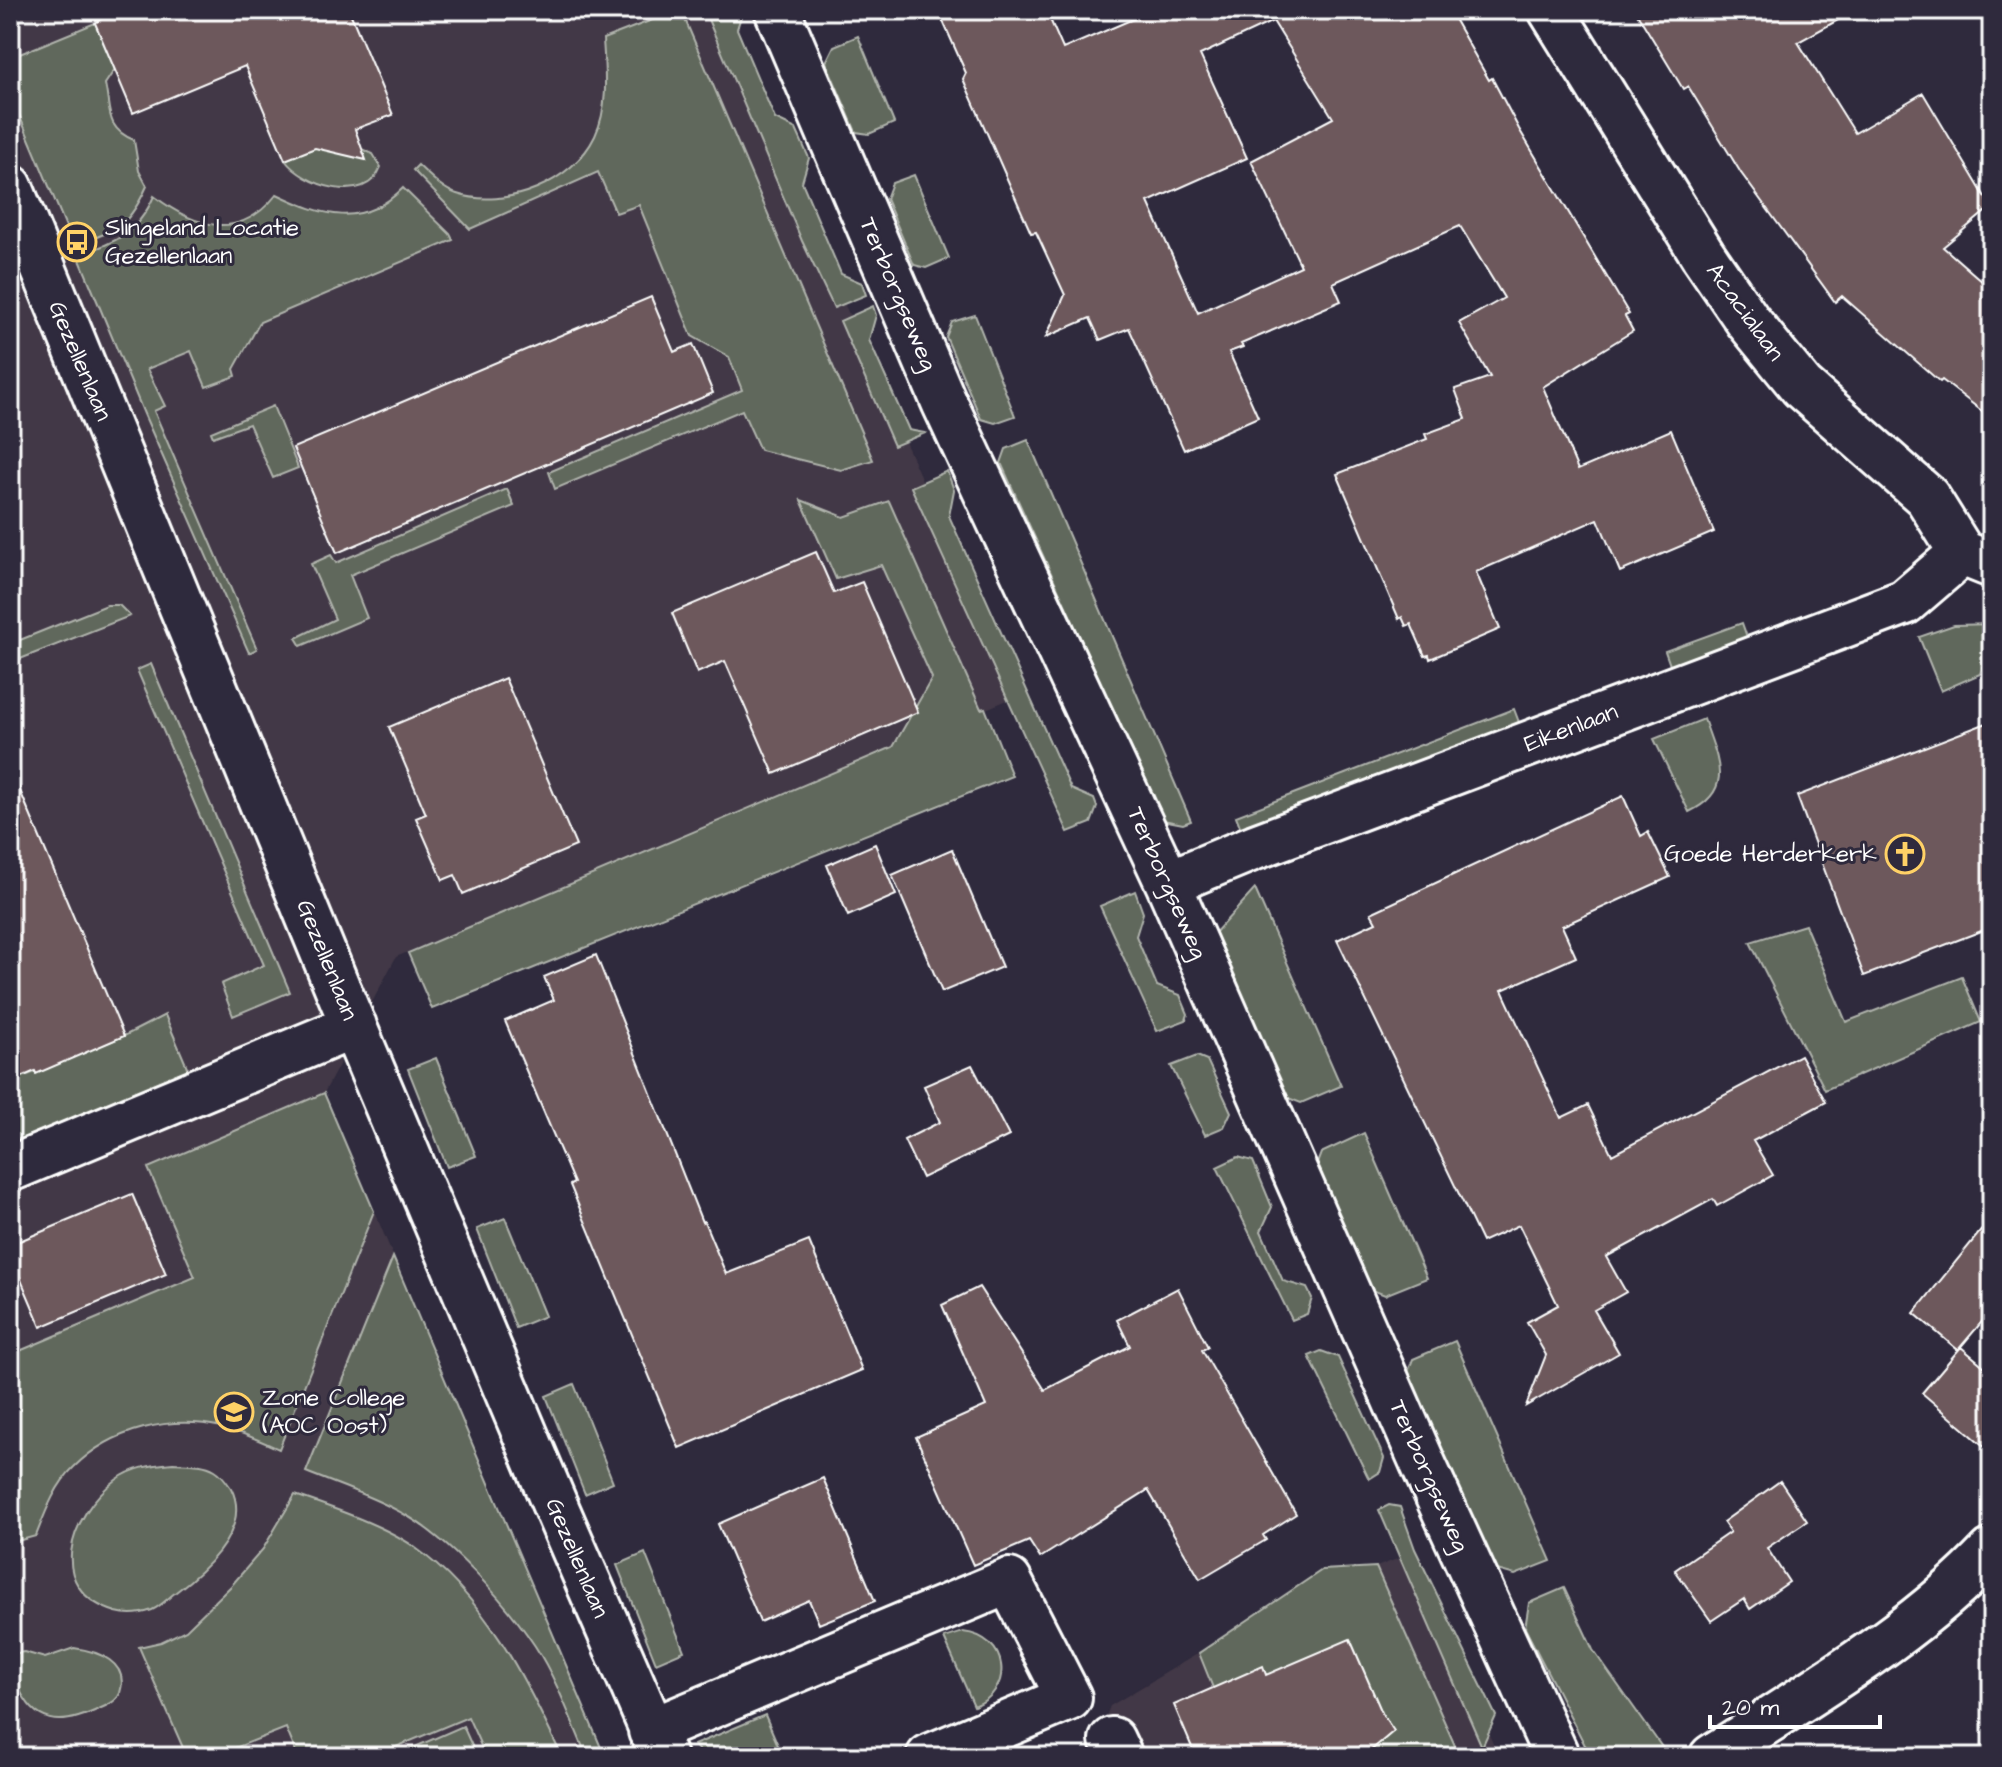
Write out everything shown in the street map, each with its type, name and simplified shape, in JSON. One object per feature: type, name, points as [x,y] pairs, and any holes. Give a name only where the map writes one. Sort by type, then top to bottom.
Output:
[{"type":"street","name":"Terborgseweg","points":[[777,10],[944,402],[1168,883],[1434,1490],[1557,1757]]},
{"type":"street","name":"Acacialaan","points":[[1551,10],[1703,255],[1748,321],[1802,387],[1927,497],[1977,559]]},
{"type":"street","name":"Gezellenlaan","points":[[10,187],[354,1026],[658,1744],[1009,1581],[1069,1698],[929,1757]]},
{"type":"street","name":"Eikenlaan","points":[[1168,883],[1905,602],[1977,559]]},
{"type":"street","points":[[10,1169],[354,1026]]},
{"type":"street","points":[[1712,1757],[1907,1629],[1967,1578],[1992,1551]]},
{"type":"shaded area","points":[[10,10],[715,10],[1017,696],[396,957],[324,1093],[606,1757],[10,1757]]},
{"type":"shaded area","points":[[1408,1555],[1499,1757],[1070,1757],[1094,1748],[1110,1706],[1199,1653],[1322,1570],[1376,1567]]},
{"type":"green space","points":[[681,10],[873,460],[841,470],[760,450],[742,410],[555,489],[549,472],[742,390],[729,357],[692,336],[639,205],[616,213],[598,172],[470,229],[413,170],[418,165],[446,189],[476,198],[516,195],[555,179],[585,152],[599,125],[605,89],[603,39]]},
{"type":"green space","points":[[704,10],[743,10],[737,29],[775,119],[796,129],[809,158],[802,182],[841,274],[862,283],[866,295],[834,308],[802,241]]},
{"type":"green space","points":[[95,23],[115,69],[105,84],[111,118],[118,130],[134,140],[139,171],[147,186],[133,212],[119,226],[74,246],[10,93],[10,58]]},
{"type":"green space","points":[[858,36],[894,123],[869,134],[856,132],[826,62],[834,46]]},
{"type":"green space","points":[[337,138],[373,154],[381,167],[373,179],[349,189],[334,188],[305,177],[285,160]]},
{"type":"green space","points":[[914,175],[949,258],[926,268],[914,265],[886,199],[892,183]]},
{"type":"green space","points":[[403,188],[453,240],[260,322],[234,369],[236,376],[206,387],[191,351],[147,369],[165,406],[154,411],[257,649],[249,653],[78,255],[124,235],[141,219],[154,196],[186,216],[218,225],[248,219],[277,194],[310,208],[342,215],[372,209]]},
{"type":"green space","points":[[873,306],[876,315],[869,340],[909,430],[925,433],[894,446],[840,321]]},
{"type":"green space","points":[[975,315],[1015,416],[995,423],[981,419],[946,337],[952,322]]},
{"type":"green space","points":[[273,406],[298,468],[273,478],[249,424],[213,437],[211,432]]},
{"type":"green space","points":[[1028,440],[1191,821],[1183,824],[1163,820],[1001,463],[1006,449]]},
{"type":"green space","points":[[947,471],[954,490],[949,516],[1071,789],[1094,799],[1097,807],[1091,823],[1068,832],[911,487]]},
{"type":"green space","points":[[507,489],[514,506],[350,575],[367,618],[301,646],[296,638],[335,619],[311,564],[331,555],[336,563]]},
{"type":"green space","points":[[801,500],[844,517],[889,501],[981,709],[985,708],[1012,776],[432,1009],[408,953],[893,747],[932,678],[881,565],[836,579]]},
{"type":"green space","points":[[107,605],[119,605],[130,616],[10,663],[10,644]]},
{"type":"green space","points":[[1742,623],[1748,640],[1671,668],[1665,651]]},
{"type":"green space","points":[[1992,624],[1992,660],[1986,660],[1980,674],[1941,691],[1919,637],[1954,625]]},
{"type":"green space","points":[[151,664],[290,992],[233,1016],[221,984],[264,965],[137,670]]},
{"type":"green space","points":[[1514,709],[1520,725],[1242,831],[1236,816]]},
{"type":"green space","points":[[1704,719],[1717,760],[1718,783],[1704,803],[1689,812],[1654,739]]},
{"type":"green space","points":[[1255,889],[1341,1086],[1301,1103],[1283,1096],[1213,935]]},
{"type":"green space","points":[[1135,891],[1143,913],[1136,936],[1157,986],[1180,995],[1188,1014],[1186,1020],[1157,1031],[1100,906]]},
{"type":"green space","points":[[1805,925],[1846,1022],[1962,977],[1981,1022],[1825,1090],[1750,942]]},
{"type":"green space","points":[[165,1015],[190,1074],[10,1148],[10,1082],[124,1036]]},
{"type":"green space","points":[[1197,1056],[1207,1060],[1231,1112],[1224,1127],[1205,1135],[1171,1066]]},
{"type":"green space","points":[[436,1058],[476,1156],[447,1167],[408,1069]]},
{"type":"green space","points":[[324,1093],[374,1211],[279,1449],[237,1431],[202,1424],[162,1424],[124,1434],[89,1454],[67,1474],[51,1500],[36,1536],[10,1543],[10,1355],[195,1277],[148,1168]]},
{"type":"green space","points":[[1364,1133],[1427,1278],[1385,1295],[1367,1288],[1315,1169],[1321,1153]]},
{"type":"green space","points":[[1238,1157],[1253,1161],[1272,1207],[1261,1231],[1283,1281],[1307,1288],[1312,1298],[1307,1314],[1292,1320],[1217,1167]]},
{"type":"green space","points":[[505,1218],[545,1316],[516,1328],[477,1229]]},
{"type":"green space","points":[[393,1257],[605,1757],[587,1757],[557,1686],[535,1646],[509,1610],[456,1554],[402,1513],[306,1472]]},
{"type":"green space","points":[[1455,1341],[1551,1561],[1515,1575],[1497,1570],[1406,1377],[1413,1359]]},
{"type":"green space","points":[[1321,1351],[1338,1357],[1384,1458],[1380,1472],[1369,1479],[1309,1356]]},
{"type":"green space","points":[[574,1384],[613,1482],[585,1494],[546,1396]]},
{"type":"green space","points":[[173,1463],[205,1466],[224,1478],[236,1503],[230,1533],[212,1560],[161,1604],[152,1610],[134,1614],[116,1612],[93,1601],[79,1587],[72,1570],[71,1550],[77,1531],[86,1512],[116,1480],[143,1467]]},
{"type":"green space","points":[[295,1495],[387,1531],[413,1546],[439,1567],[462,1590],[501,1641],[534,1698],[562,1757],[486,1757],[468,1717],[372,1757],[298,1757],[286,1728],[212,1757],[187,1757],[139,1647],[161,1642],[186,1630],[263,1549]]},
{"type":"green space","points":[[1389,1505],[1400,1507],[1415,1549],[1496,1716],[1482,1747],[1379,1510]]},
{"type":"green space","points":[[645,1553],[684,1651],[656,1663],[617,1565]]},
{"type":"green space","points":[[1376,1567],[1460,1757],[1233,1757],[1213,1688],[1199,1653],[1322,1570]]},
{"type":"green space","points":[[1564,1588],[1593,1650],[1669,1757],[1591,1757],[1525,1628],[1529,1603]]},
{"type":"green space","points":[[963,1632],[978,1636],[990,1644],[998,1654],[1001,1665],[1001,1677],[996,1689],[987,1699],[974,1706],[944,1638]]},
{"type":"green space","points":[[74,1648],[101,1655],[116,1666],[122,1682],[120,1693],[109,1704],[80,1716],[50,1719],[33,1709],[18,1688],[10,1654],[24,1652],[45,1658]]},
{"type":"green space","points":[[765,1715],[783,1757],[704,1757],[694,1745]]},
{"type":"green space","points":[[463,1726],[477,1757],[458,1757],[454,1749],[435,1757],[392,1757]]},
{"type":"building","points":[[117,10],[349,10],[393,115],[355,129],[366,160],[315,148],[285,160],[245,66],[133,113],[95,23]]},
{"type":"building","points":[[938,10],[1046,10],[1063,49],[1154,10],[1449,10],[1629,314],[1625,316],[1633,331],[1543,387],[1578,470],[1671,430],[1714,532],[1620,572],[1598,519],[1476,572],[1500,629],[1430,659],[1429,655],[1425,656],[1411,624],[1406,626],[1402,617],[1399,619],[1337,474],[1427,439],[1425,434],[1466,419],[1455,389],[1490,377],[1459,323],[1504,298],[1460,226],[1333,283],[1341,301],[1229,352],[1258,417],[1184,450],[1129,328],[1100,340],[1090,318],[1046,337],[1065,295],[1036,232],[1031,233],[963,79],[966,73]],"holes":[[[1273,21],[1333,118],[1251,161],[1301,266],[1198,313],[1148,202],[1247,158],[1200,55]]]},
{"type":"building","points":[[1635,10],[1856,10],[1798,42],[1855,133],[1923,93],[1991,207],[1943,247],[1992,290],[1992,419],[1942,380],[1940,382],[1842,296],[1835,302],[1741,173],[1688,86],[1683,89]]},
{"type":"building","points":[[651,297],[674,352],[693,344],[713,393],[337,553],[293,448]]},
{"type":"building","points":[[816,552],[834,593],[862,582],[918,712],[774,774],[725,661],[697,673],[672,613]]},
{"type":"building","points":[[505,678],[576,846],[463,894],[455,875],[443,880],[416,818],[426,814],[389,727]]},
{"type":"building","name":"Goede Herderkerk","points":[[1992,721],[1992,927],[1864,976],[1797,796]]},
{"type":"building","points":[[10,767],[124,1036],[10,1082]]},
{"type":"building","points":[[1623,796],[1641,836],[1648,832],[1670,877],[1562,926],[1576,957],[1502,990],[1561,1118],[1588,1105],[1612,1155],[1800,1055],[1826,1102],[1753,1141],[1773,1175],[1717,1206],[1713,1199],[1606,1257],[1626,1292],[1594,1310],[1619,1353],[1526,1406],[1546,1355],[1527,1322],[1558,1305],[1519,1225],[1482,1242],[1337,940],[1376,922],[1371,913]]},
{"type":"building","points":[[875,844],[896,895],[848,916],[827,865]]},
{"type":"building","points":[[952,849],[1002,967],[942,992],[892,875]]},
{"type":"building","points":[[596,955],[702,1222],[726,1274],[809,1241],[862,1370],[679,1448],[570,1185],[574,1183],[505,1021],[554,1000],[544,977]]},
{"type":"building","points":[[972,1065],[1009,1136],[922,1178],[904,1140],[940,1122],[924,1086]]},
{"type":"building","points":[[132,1194],[166,1274],[41,1327],[10,1254],[10,1245]]},
{"type":"building","points":[[1992,1217],[1992,1310],[1958,1350],[1914,1313]]},
{"type":"building","points":[[979,1287],[1045,1390],[1130,1346],[1117,1320],[1178,1288],[1208,1347],[1202,1350],[1296,1514],[1263,1535],[1266,1540],[1200,1579],[1148,1490],[1040,1558],[1029,1541],[973,1565],[916,1437],[986,1406],[942,1305]]},
{"type":"building","points":[[1961,1347],[1992,1373],[1992,1453],[1922,1393]]},
{"type":"building","points":[[823,1478],[875,1601],[819,1624],[809,1600],[760,1622],[718,1524]]},
{"type":"building","points":[[1780,1481],[1807,1521],[1767,1548],[1789,1582],[1750,1609],[1744,1599],[1711,1621],[1675,1570],[1730,1532],[1723,1522]]},
{"type":"building","points":[[1350,1639],[1383,1715],[1394,1731],[1363,1757],[1196,1757],[1174,1705],[1263,1666],[1266,1675]]},
{"type":"place","name":"Slingeland Locatie Gezellenlaan","points":[[77,242]]},
{"type":"place","name":"Goede Herderkerk","points":[[1905,854]]},
{"type":"place","name":"Zone College (AOC Oost)","points":[[234,1412]]}]
